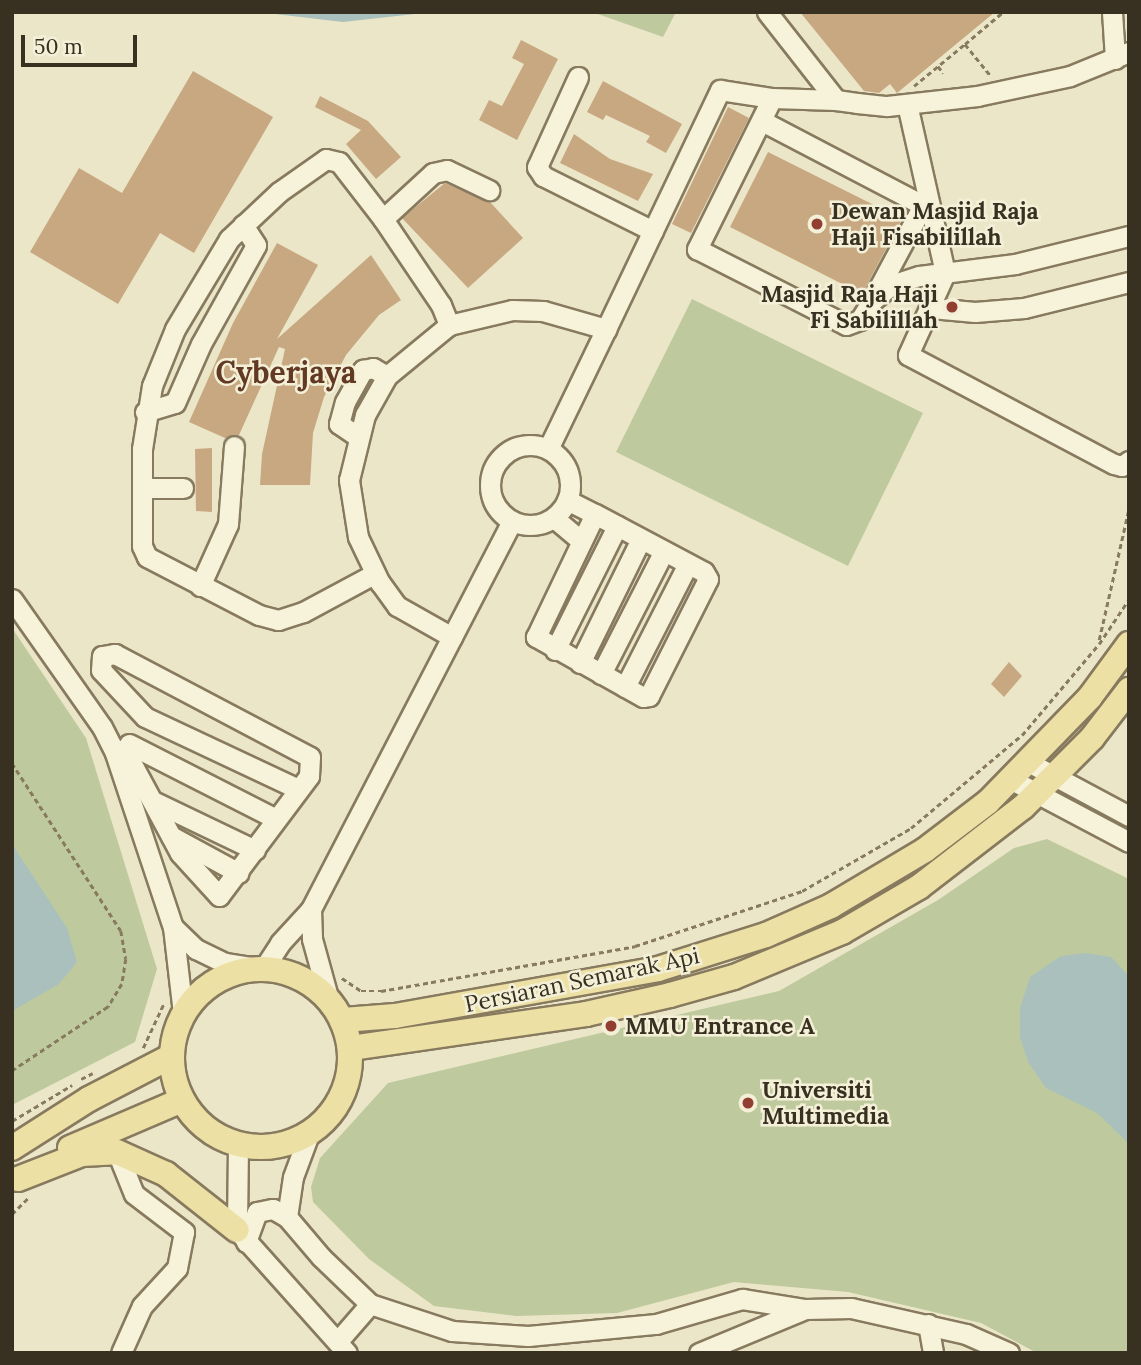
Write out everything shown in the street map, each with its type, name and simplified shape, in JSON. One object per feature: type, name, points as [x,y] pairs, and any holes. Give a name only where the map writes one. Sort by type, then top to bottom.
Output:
[{"type":"main road","name":"Persiaran Semarak Api","points":[[343,1020],[396,1016],[617,977],[754,939],[831,906],[900,866],[1021,772],[1090,697],[1129,644]]},
{"type":"main road","name":"Persiaran Semarak Api","points":[[351,1048],[586,1014],[746,972],[881,911],[954,862],[1046,786],[1129,690]]},
{"type":"main road","points":[[260,968],[299,976],[328,997],[343,1020],[351,1048],[350,1073],[342,1097],[309,1134],[274,1146],[238,1145],[196,1120],[182,1100],[172,1056],[174,1007],[214,981],[260,968]]},
{"type":"main road","points":[[12,1148],[89,1099],[172,1056]]},
{"type":"main road","points":[[15,1181],[41,1162],[134,1117],[182,1100]]},
{"type":"main road","points":[[15,1181],[82,1154],[117,1152],[166,1174],[241,1236]]},
{"type":"street","points":[[766,12],[836,100]]},
{"type":"street","points":[[548,449],[720,90],[772,99],[977,96],[1070,76],[1122,55],[1112,12]]},
{"type":"street","points":[[578,77],[537,167],[543,176],[653,231]]},
{"type":"street","points":[[909,97],[925,202],[945,273],[908,355],[1114,464],[1122,466],[1129,461]]},
{"type":"street","points":[[772,99],[697,248],[846,325],[860,320],[925,202]]},
{"type":"street","points":[[762,121],[925,202]]},
{"type":"street","points":[[374,573],[303,612],[278,620],[200,586],[147,557],[142,546],[145,412],[175,329],[203,277],[243,225],[326,159],[339,162],[383,219],[441,305],[449,325]]},
{"type":"street","points":[[383,219],[433,173],[447,170],[489,190]]},
{"type":"street","points":[[145,412],[175,403],[201,344],[256,245],[243,225]]},
{"type":"street","points":[[872,300],[891,285],[945,273],[1015,264],[1129,236]]},
{"type":"street","points":[[931,308],[975,312],[1024,308],[1129,282]]},
{"type":"street","points":[[452,637],[397,606],[374,573],[351,506],[349,480],[357,436],[387,376],[449,325],[522,310],[572,317],[606,329]]},
{"type":"street","points":[[200,586],[228,524],[234,446]]},
{"type":"street","points":[[521,446],[548,449],[567,471],[567,500],[554,518],[533,526],[512,522],[492,501],[489,488],[497,461],[521,446]]},
{"type":"street","points":[[142,488],[183,488]]},
{"type":"street","points":[[567,500],[595,514],[704,572],[706,587],[649,696],[625,687],[536,637],[536,630],[595,514]]},
{"type":"street","points":[[554,518],[581,541]]},
{"type":"street","points":[[173,927],[196,949],[225,963],[260,968],[311,909],[512,522]]},
{"type":"street","points":[[555,650],[617,526]]},
{"type":"street","points":[[580,663],[641,539]]},
{"type":"street","points":[[601,674],[664,551]]},
{"type":"street","points":[[625,687],[688,564]]},
{"type":"street","points":[[12,599],[102,726],[122,749],[155,802],[190,869],[211,892],[219,895],[239,873],[298,789],[312,764],[304,751],[115,654],[102,656],[101,670],[145,717],[298,789]]},
{"type":"street","points":[[122,749],[143,733],[145,717]]},
{"type":"street","points":[[122,749],[276,819]]},
{"type":"street","points":[[122,749],[173,927],[174,1007]]},
{"type":"street","points":[[1021,772],[1129,842]]},
{"type":"street","points":[[1046,786],[1129,816]]},
{"type":"street","points":[[155,802],[255,850]]},
{"type":"street","points":[[171,836],[239,873]]},
{"type":"street","points":[[311,909],[312,939],[328,997]]},
{"type":"street","points":[[288,1217],[293,1177],[309,1134]]},
{"type":"street","points":[[238,1145],[241,1236],[342,1347],[370,1304]]},
{"type":"street","points":[[117,1152],[134,1194],[184,1232],[177,1268],[142,1306],[121,1353]]},
{"type":"street","points":[[241,1236],[257,1212],[273,1209],[288,1217],[321,1257],[370,1304],[452,1331],[528,1336],[656,1324],[726,1304],[759,1299],[805,1310],[851,1308],[928,1324],[1009,1353]]},
{"type":"street","points":[[726,1304],[741,1315],[744,1331]]},
{"type":"street","points":[[699,1353],[744,1331],[805,1310]]},
{"type":"street","points":[[928,1324],[933,1353]]},
{"type":"path","points":[[909,97],[938,66],[1003,12]]},
{"type":"path","points":[[965,44],[995,81]]},
{"type":"path","points":[[938,66],[943,73]]},
{"type":"path","points":[[1099,644],[1129,508]]},
{"type":"path","points":[[336,970],[361,991],[381,991],[635,946],[802,891],[911,828],[1022,735],[1099,644],[1129,598]]},
{"type":"path","points":[[12,763],[121,931],[126,959],[122,984],[108,1007],[12,1071]]},
{"type":"path","points":[[135,1053],[144,1047],[174,1007]]},
{"type":"path","points":[[12,1121],[98,1071]]},
{"type":"green space","points":[[592,12],[676,12],[663,37]]},
{"type":"green space","points":[[692,299],[923,413],[848,566],[616,452]]},
{"type":"green space","points":[[12,628],[86,738],[157,969],[135,1042],[12,1105]]},
{"type":"green space","name":"Universiti Multimedia","points":[[1047,839],[1129,879],[1129,1353],[1037,1353],[981,1323],[848,1292],[734,1282],[617,1313],[517,1316],[434,1306],[369,1259],[313,1202],[311,1187],[320,1158],[388,1083],[779,991],[938,900],[1014,848]]},
{"type":"water","points":[[258,12],[433,12],[343,22]]},
{"type":"water","points":[[12,844],[67,928],[77,962],[59,984],[12,1011]]},
{"type":"water","points":[[1085,953],[1111,957],[1129,976],[1129,1144],[1097,1113],[1046,1088],[1028,1062],[1020,1037],[1020,1008],[1030,977],[1061,956]]},
{"type":"building","points":[[800,12],[995,12],[897,93],[890,84],[879,93],[864,91]]},
{"type":"building","points":[[521,40],[558,59],[517,140],[479,120],[489,100],[502,106],[524,64],[512,58]]},
{"type":"building","points":[[193,71],[273,117],[194,253],[160,233],[118,304],[30,252],[79,168],[122,193]]},
{"type":"building","points":[[603,81],[682,124],[666,153],[646,142],[650,136],[606,115],[603,120],[587,112]]},
{"type":"building","points":[[320,96],[368,121],[401,157],[376,179],[346,144],[361,130],[315,107]]},
{"type":"building","points":[[728,107],[749,118],[691,233],[672,224]]},
{"type":"building","points":[[574,134],[610,159],[653,174],[638,201],[560,163]]},
{"type":"building","name":"Dewan Masjid Raja Haji Fisabilillah","points":[[768,152],[902,219],[862,294],[730,227]]},
{"type":"building","points":[[445,183],[490,202],[523,238],[468,288],[402,218]]},
{"type":"building","points":[[277,243],[318,265],[277,339],[371,255],[401,300],[379,315],[346,355],[324,397],[313,433],[310,485],[260,485],[262,454],[285,349],[279,347],[239,435],[225,438],[189,422],[233,323]]},
{"type":"building","points":[[212,448],[212,512],[196,511],[195,449]]},
{"type":"building","points":[[1009,662],[1022,676],[1004,697],[991,684]]},
{"type":"place","name":"Dewan Masjid Raja Haji Fisabilillah","points":[[817,224]]},
{"type":"place","name":"Masjid Raja Haji Fi Sabilillah","points":[[952,307]]},
{"type":"place","name":"MMU Entrance A","points":[[611,1026]]},
{"type":"place","name":"Universiti Multimedia","points":[[748,1103]]},
{"type":"district","name":"Cyberjaya","points":[[286,372]]}]
